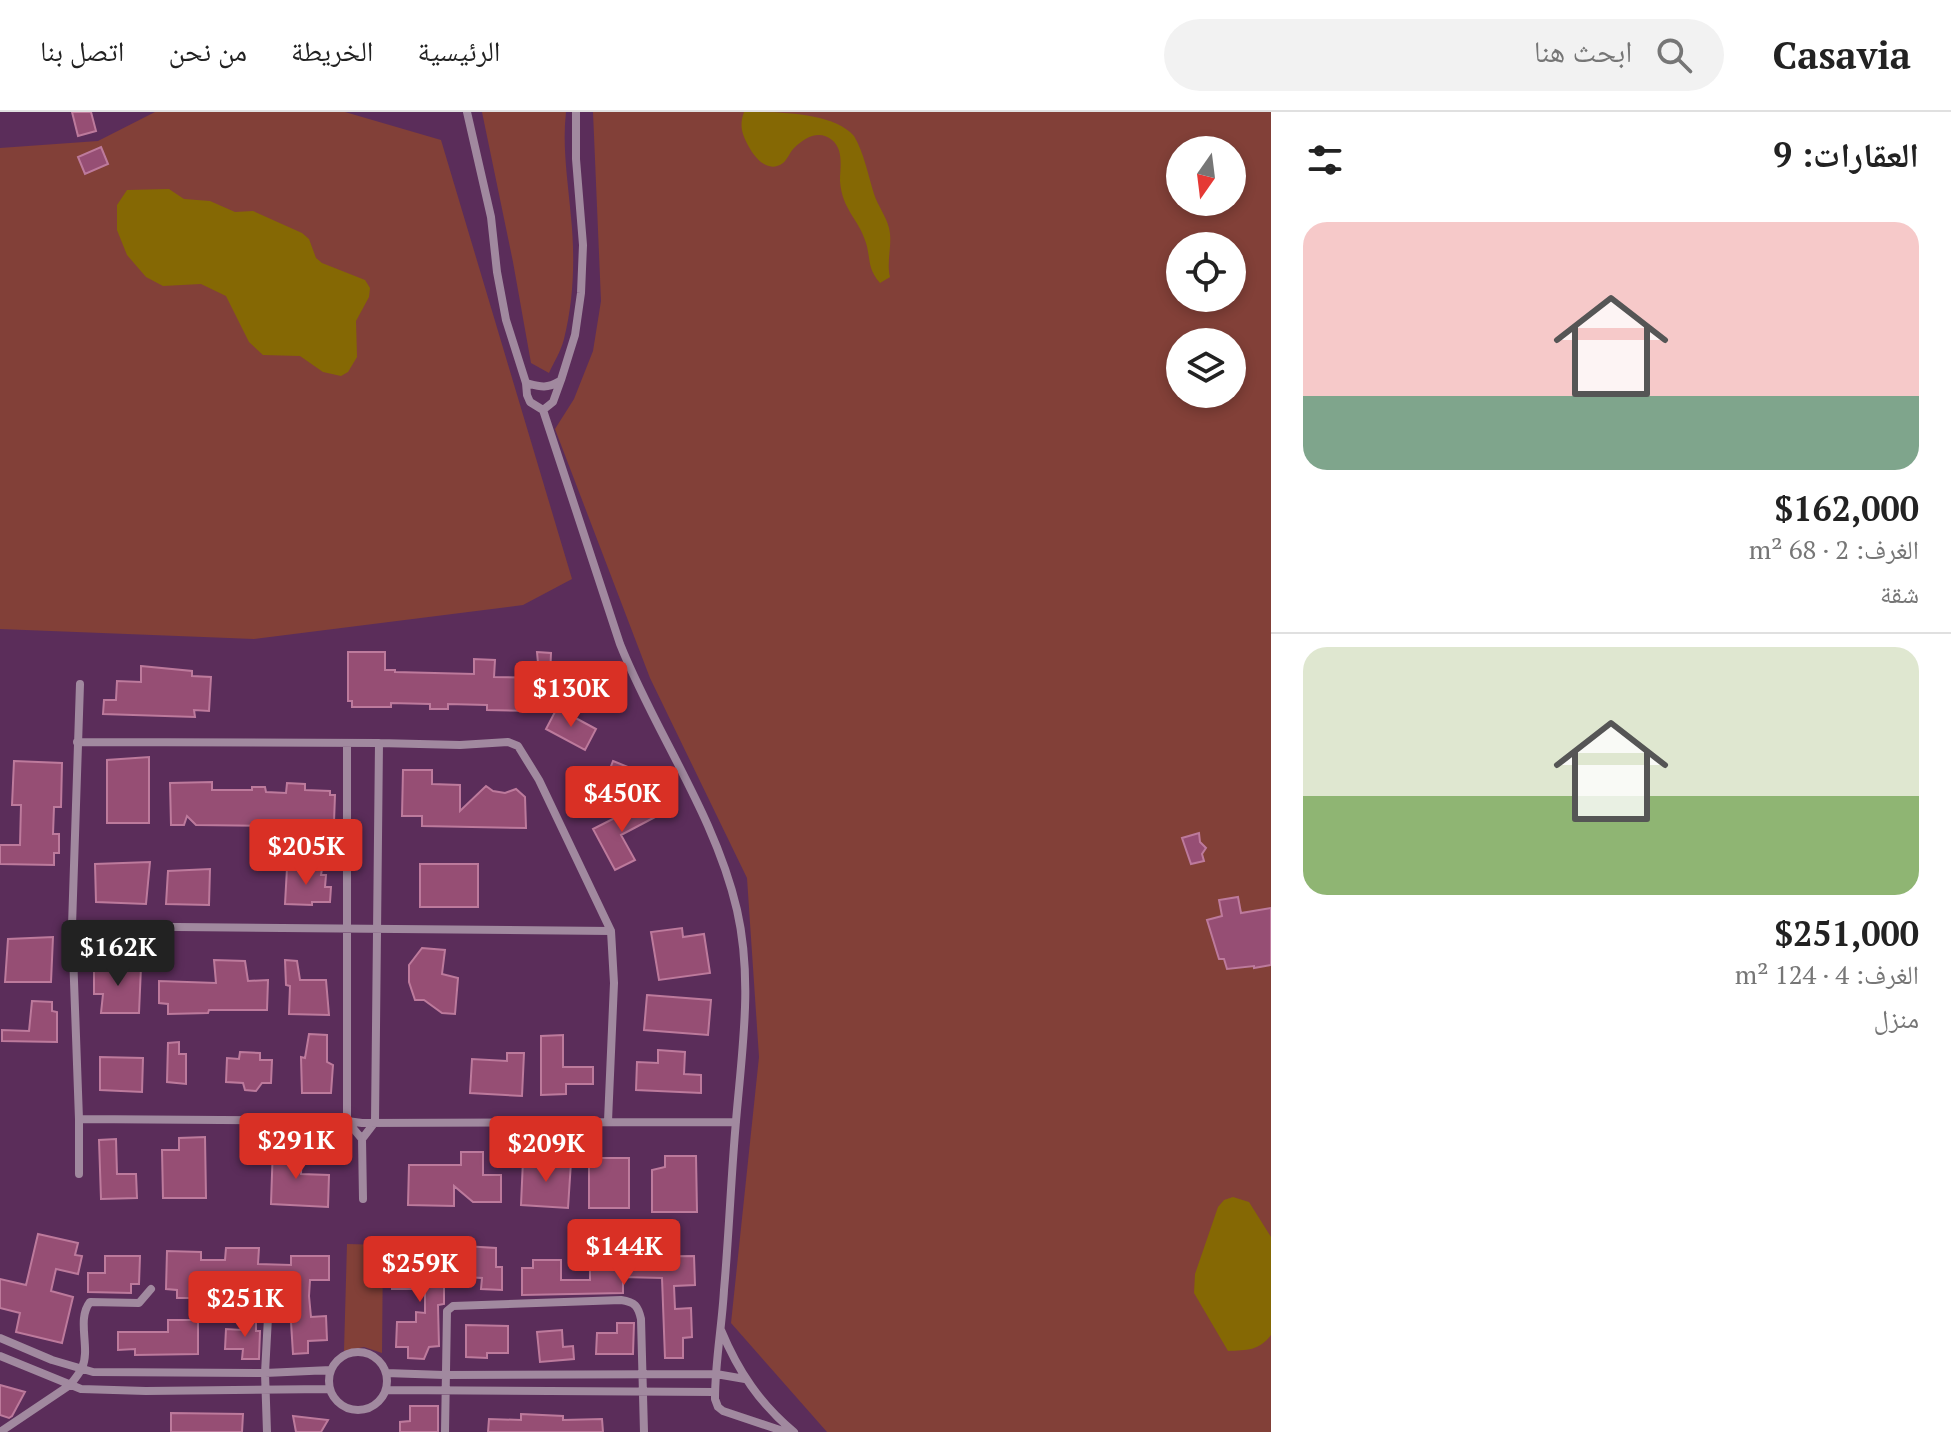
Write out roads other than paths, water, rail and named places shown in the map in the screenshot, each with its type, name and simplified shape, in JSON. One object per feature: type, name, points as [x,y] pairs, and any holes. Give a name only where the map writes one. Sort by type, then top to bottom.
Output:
[{"type":"street","points":[[467,112],[491,217],[506,320],[527,395],[530,402],[543,410],[620,644],[652,717],[714,840],[736,908],[744,951],[744,1042],[716,1403],[723,1411],[786,1432]]},
{"type":"street","points":[[543,410],[553,402],[575,335],[582,282],[576,112]]},
{"type":"street","points":[[526,383],[551,387],[561,380]]},
{"type":"street","points":[[79,1174],[72,926],[80,684]]},
{"type":"street","points":[[77,742],[460,745],[508,742],[518,746],[539,780],[611,931],[614,983],[608,1121]]},
{"type":"street","points":[[347,743],[347,1121],[362,1139]]},
{"type":"street","points":[[363,1199],[362,1139],[375,1122],[379,743]]},
{"type":"street","points":[[72,926],[611,931]]},
{"type":"street","points":[[79,1119],[736,1122]]},
{"type":"street","points":[[0,1432],[70,1385],[82,1369],[87,1305],[93,1301],[139,1303],[151,1289]]},
{"type":"street","points":[[445,1432],[445,1317],[453,1306],[621,1300],[633,1302],[639,1308],[641,1319],[644,1432]]},
{"type":"street","points":[[267,1432],[265,1373],[268,1317]]},
{"type":"street","points":[[721,1329],[745,1379],[767,1407],[794,1432]]},
{"type":"street","points":[[0,1338],[52,1360],[93,1372],[265,1373],[331,1370]]},
{"type":"street","points":[[351,1353],[362,1353],[377,1359],[386,1373],[386,1390],[379,1401],[368,1409],[354,1410],[342,1405],[330,1389],[331,1370],[341,1358],[351,1353]]},
{"type":"street","points":[[0,1356],[81,1389],[330,1389]]},
{"type":"street","points":[[386,1373],[716,1374],[745,1379]]},
{"type":"street","points":[[386,1390],[715,1392]]}]
